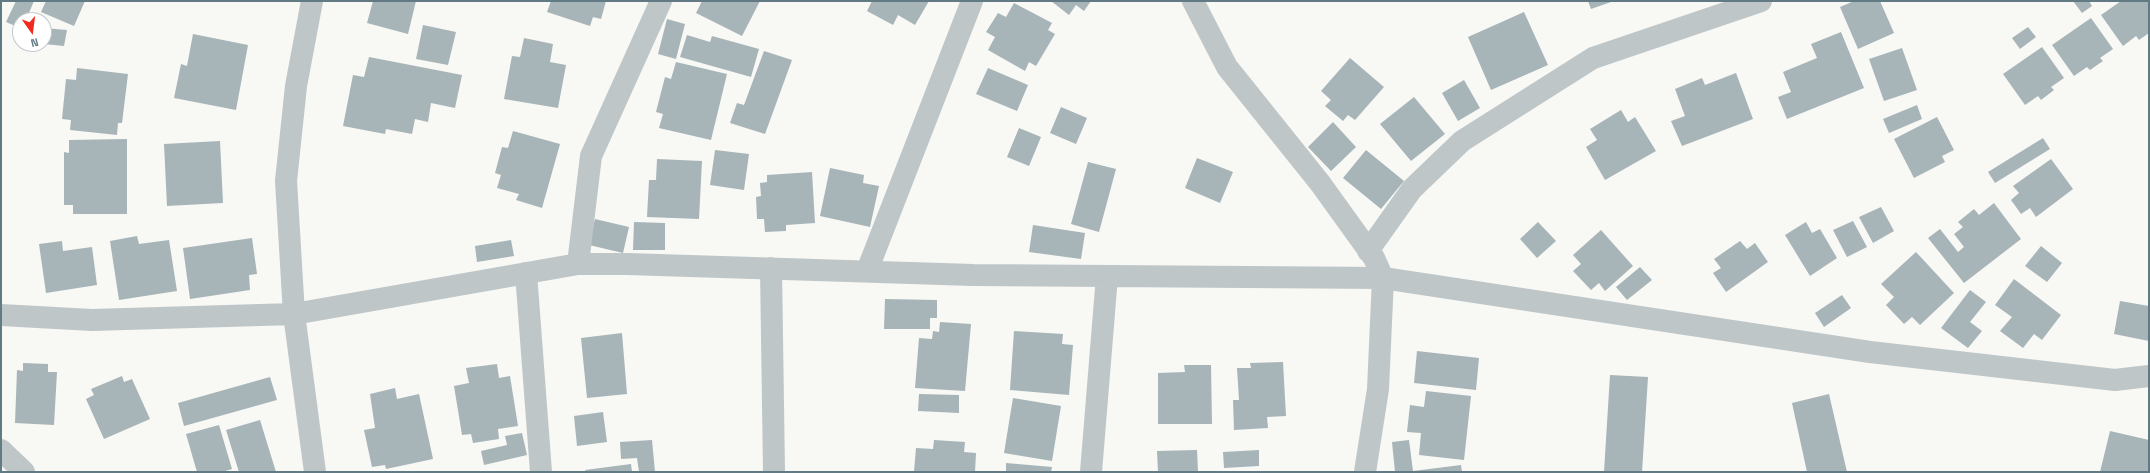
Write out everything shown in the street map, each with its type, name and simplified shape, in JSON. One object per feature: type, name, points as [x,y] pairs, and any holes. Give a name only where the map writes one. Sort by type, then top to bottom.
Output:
[{"type":"street","points":[[312,1],[296,86],[286,181],[294,314],[315,472]]},
{"type":"street","points":[[578,264],[591,156],[661,1]]},
{"type":"street","points":[[867,271],[972,1]]},
{"type":"street","points":[[1193,1],[1228,67],[1320,182],[1368,251],[1383,278],[1378,389],[1365,472]]},
{"type":"street","points":[[1368,251],[1412,189],[1462,141],[1593,58],[1761,1]]},
{"type":"street","points":[[1,315],[92,320],[294,314],[578,264],[1107,276],[1383,278],[1870,352],[2115,380],[2149,376]]},
{"type":"street","points":[[771,268],[774,472]]},
{"type":"street","points":[[526,273],[541,472]]},
{"type":"street","points":[[1091,472],[1107,276]]},
{"type":"street","points":[[1,450],[24,472]]},
{"type":"building","points":[[16,1],[34,1],[29,12],[12,12],[12,25],[6,22]]},
{"type":"building","points":[[46,1],[85,1],[74,26],[52,17],[52,12],[41,12]]},
{"type":"building","points":[[373,1],[416,1],[408,34],[367,23]]},
{"type":"building","points":[[551,1],[606,1],[601,19],[593,17],[590,26],[547,12]]},
{"type":"building","points":[[702,1],[760,1],[742,36],[696,13]]},
{"type":"building","points":[[872,1],[929,1],[915,25],[898,15],[893,25],[867,11]]},
{"type":"building","points":[[1051,1],[1091,1],[1084,11],[1076,5],[1069,15]]},
{"type":"building","points":[[1588,1],[1614,1],[1591,9]]},
{"type":"building","points":[[1854,1],[1880,1],[1894,33],[1858,49],[1840,7]]},
{"type":"building","points":[[2073,1],[2089,1],[2092,6],[2082,13]]},
{"type":"building","points":[[2121,1],[2149,1],[2149,33],[2139,40],[2136,36],[2123,46],[2101,15]]},
{"type":"building","points":[[1014,3],[1052,23],[1048,30],[1055,34],[1036,66],[1029,62],[1025,71],[988,50],[995,37],[986,32],[998,13],[1006,17]]},
{"type":"building","points":[[1524,12],[1548,65],[1491,90],[1468,37]]},
{"type":"building","points":[[2091,18],[2113,49],[2100,58],[2103,61],[2090,70],[2087,67],[2074,76],[2052,45]]},
{"type":"building","points":[[667,19],[685,24],[676,59],[658,54]]},
{"type":"building","points":[[423,25],[456,32],[448,65],[416,59]]},
{"type":"building","points":[[2028,27],[2036,37],[2020,49],[2012,38]]},
{"type":"building","points":[[52,29],[67,30],[64,46],[52,45]]},
{"type":"building","points":[[1841,32],[1864,88],[1787,119],[1778,97],[1791,92],[1783,72],[1817,58],[1811,44]]},
{"type":"building","points":[[193,34],[248,45],[236,110],[174,98],[181,64],[187,66]]},
{"type":"building","points":[[687,35],[710,42],[712,36],[759,49],[751,77],[680,57]]},
{"type":"building","points":[[524,38],[553,44],[550,62],[566,65],[558,108],[504,99],[512,56],[520,57]]},
{"type":"building","points":[[2042,47],[2064,78],[2051,87],[2054,90],[2041,100],[2038,96],[2025,105],[2003,74]]},
{"type":"building","points":[[1902,48],[1917,90],[1884,101],[1869,59]]},
{"type":"building","points":[[764,51],[792,60],[765,134],[730,123],[737,103],[744,105]]},
{"type":"building","points":[[369,57],[462,75],[455,108],[431,103],[428,122],[415,119],[412,134],[386,129],[385,134],[343,126],[353,75],[364,77]]},
{"type":"building","points":[[1350,58],[1384,87],[1355,120],[1348,115],[1343,121],[1325,106],[1331,100],[1321,91]]},
{"type":"building","points":[[676,62],[727,74],[711,140],[659,128],[663,114],[656,112],[665,77],[671,79]]},
{"type":"building","points":[[77,68],[128,74],[122,123],[118,123],[117,135],[70,130],[71,120],[62,119],[66,79],[76,80]]},
{"type":"building","points":[[988,68],[1028,85],[1017,111],[976,94]]},
{"type":"building","points":[[1736,73],[1753,119],[1682,146],[1671,121],[1685,116],[1675,89],[1702,78],[1705,85]]},
{"type":"building","points":[[1464,80],[1480,108],[1458,121],[1442,93]]},
{"type":"building","points":[[1414,97],[1445,134],[1411,161],[1380,124]]},
{"type":"building","points":[[1917,105],[1922,119],[1889,133],[1883,119]]},
{"type":"building","points":[[1061,107],[1087,118],[1076,144],[1050,133]]},
{"type":"building","points":[[1621,110],[1628,122],[1635,117],[1656,151],[1605,180],[1586,147],[1597,140],[1590,129]]},
{"type":"building","points":[[1937,117],[1954,150],[1942,156],[1945,162],[1914,178],[1894,139]]},
{"type":"building","points":[[1333,122],[1356,147],[1331,171],[1308,147]]},
{"type":"building","points":[[1019,128],[1041,137],[1029,166],[1007,157]]},
{"type":"building","points":[[513,131],[560,144],[542,208],[516,200],[519,194],[497,188],[501,175],[495,173],[502,147],[508,148]]},
{"type":"building","points":[[2043,138],[2050,149],[1995,183],[1988,172]]},
{"type":"building","points":[[127,139],[127,214],[73,214],[73,205],[64,205],[64,152],[69,153],[69,140]]},
{"type":"building","points":[[220,141],[223,203],[167,206],[164,144]]},
{"type":"building","points":[[715,150],[749,154],[744,190],[710,185]]},
{"type":"building","points":[[1366,150],[1404,181],[1381,209],[1343,178]]},
{"type":"building","points":[[1197,158],[1233,172],[1220,203],[1185,188]]},
{"type":"building","points":[[657,159],[702,161],[699,219],[647,217],[649,180],[656,180]]},
{"type":"building","points":[[2051,159],[2073,189],[2036,217],[2030,208],[2021,214],[2011,200],[2019,193],[2013,186]]},
{"type":"building","points":[[1088,162],[1116,169],[1099,232],[1071,224]]},
{"type":"building","points":[[830,168],[864,175],[863,183],[879,186],[870,227],[820,216]]},
{"type":"building","points":[[812,172],[815,223],[786,225],[786,231],[765,232],[764,219],[757,219],[756,197],[761,196],[760,183],[767,182],[767,175]]},
{"type":"building","points":[[1994,203],[2021,239],[1964,283],[1928,238],[1940,229],[1958,252],[1964,247],[1954,234],[1963,227],[1958,222],[1974,209],[1979,215]]},
{"type":"building","points":[[1881,207],[1894,231],[1873,243],[1859,217]]},
{"type":"building","points":[[595,219],[629,227],[623,253],[589,245]]},
{"type":"building","points":[[1853,221],[1867,247],[1847,257],[1833,230]]},
{"type":"building","points":[[634,222],[665,223],[665,250],[633,250]]},
{"type":"building","points":[[1538,222],[1556,241],[1537,258],[1520,239]]},
{"type":"building","points":[[1806,222],[1812,233],[1820,229],[1837,258],[1810,276],[1785,235]]},
{"type":"building","points":[[1033,225],[1085,233],[1081,259],[1029,252]]},
{"type":"building","points":[[1601,230],[1633,266],[1605,291],[1599,283],[1591,290],[1573,271],[1581,264],[1573,255]]},
{"type":"building","points":[[137,236],[139,244],[169,240],[177,291],[119,300],[110,241]]},
{"type":"building","points":[[252,238],[257,274],[249,275],[250,290],[190,299],[183,248]]},
{"type":"building","points":[[511,240],[514,256],[477,262],[475,246]]},
{"type":"building","points":[[62,241],[63,251],[92,247],[97,285],[46,293],[39,244]]},
{"type":"building","points":[[1740,241],[1747,249],[1755,243],[1768,262],[1726,292],[1713,273],[1721,268],[1714,259]]},
{"type":"building","points":[[2041,246],[2062,263],[2047,282],[2025,266]]},
{"type":"building","points":[[1916,252],[1954,293],[1920,325],[1912,317],[1904,324],[1886,305],[1894,297],[1881,284]]},
{"type":"building","points":[[1640,267],[1652,280],[1627,300],[1616,287]]},
{"type":"building","points":[[2014,279],[2061,315],[2042,340],[2034,334],[2023,348],[2000,331],[2012,317],[1995,305]]},
{"type":"building","points":[[1970,290],[1986,302],[1970,322],[1982,331],[1968,348],[1941,328]]},
{"type":"building","points":[[1842,295],[1851,308],[1824,327],[1815,313]]},
{"type":"building","points":[[885,299],[937,300],[937,318],[930,318],[930,329],[884,329]]},
{"type":"building","points":[[2120,301],[2149,306],[2149,341],[2114,334]]},
{"type":"building","points":[[940,322],[971,324],[965,391],[915,388],[919,338],[932,339],[933,331],[939,332]]},
{"type":"building","points":[[1014,331],[1063,334],[1062,344],[1073,345],[1069,395],[1010,390]]},
{"type":"building","points":[[622,333],[627,394],[587,398],[581,338]]},
{"type":"building","points":[[1417,351],[1479,358],[1476,390],[1414,383]]},
{"type":"building","points":[[1283,362],[1286,416],[1267,417],[1268,428],[1234,430],[1233,400],[1239,400],[1237,368],[1251,368],[1250,363]]},
{"type":"building","points":[[23,363],[48,364],[48,372],[57,372],[54,425],[15,423],[17,370],[23,371]]},
{"type":"building","points":[[497,364],[499,378],[510,376],[518,426],[498,429],[499,439],[473,443],[471,434],[462,435],[454,386],[469,383],[466,368]]},
{"type":"building","points":[[1184,365],[1211,365],[1212,424],[1158,424],[1158,373],[1185,372]]},
{"type":"building","points":[[1610,375],[1648,377],[1642,472],[1604,472]]},
{"type":"building","points":[[122,376],[124,382],[132,379],[150,419],[104,439],[86,399],[94,395],[91,389]]},
{"type":"building","points":[[270,377],[277,400],[184,426],[178,403]]},
{"type":"building","points":[[395,388],[397,399],[419,394],[433,459],[386,469],[385,465],[372,467],[364,430],[375,428],[370,394]]},
{"type":"building","points":[[1426,391],[1471,396],[1464,460],[1419,455],[1421,433],[1407,432],[1410,405],[1424,407]]},
{"type":"building","points":[[919,394],[959,395],[959,413],[918,411]]},
{"type":"building","points":[[1829,394],[1847,472],[1807,472],[1792,403]]},
{"type":"building","points":[[1013,398],[1061,406],[1052,461],[1004,453]]},
{"type":"building","points":[[603,412],[607,442],[577,446],[574,416]]},
{"type":"building","points":[[260,420],[276,472],[239,472],[226,430]]},
{"type":"building","points":[[219,425],[232,469],[222,472],[197,472],[186,434]]},
{"type":"building","points":[[2110,431],[2149,440],[2149,472],[2100,472]]},
{"type":"building","points":[[522,433],[527,455],[484,465],[481,451],[507,445],[505,436]]},
{"type":"building","points":[[652,440],[655,472],[639,472],[637,458],[621,459],[620,442]]},
{"type":"building","points":[[934,440],[965,442],[964,452],[976,453],[975,472],[914,472],[916,448],[933,449]]},
{"type":"building","points":[[1409,440],[1413,471],[1461,465],[1462,472],[1395,472],[1392,442]]},
{"type":"building","points":[[1197,450],[1198,472],[1158,472],[1157,451]]},
{"type":"building","points":[[1259,450],[1259,466],[1224,468],[1223,452]]},
{"type":"building","points":[[1006,463],[1052,467],[1051,472],[1006,472]]},
{"type":"building","points":[[631,464],[632,472],[586,472],[585,470]]}]
